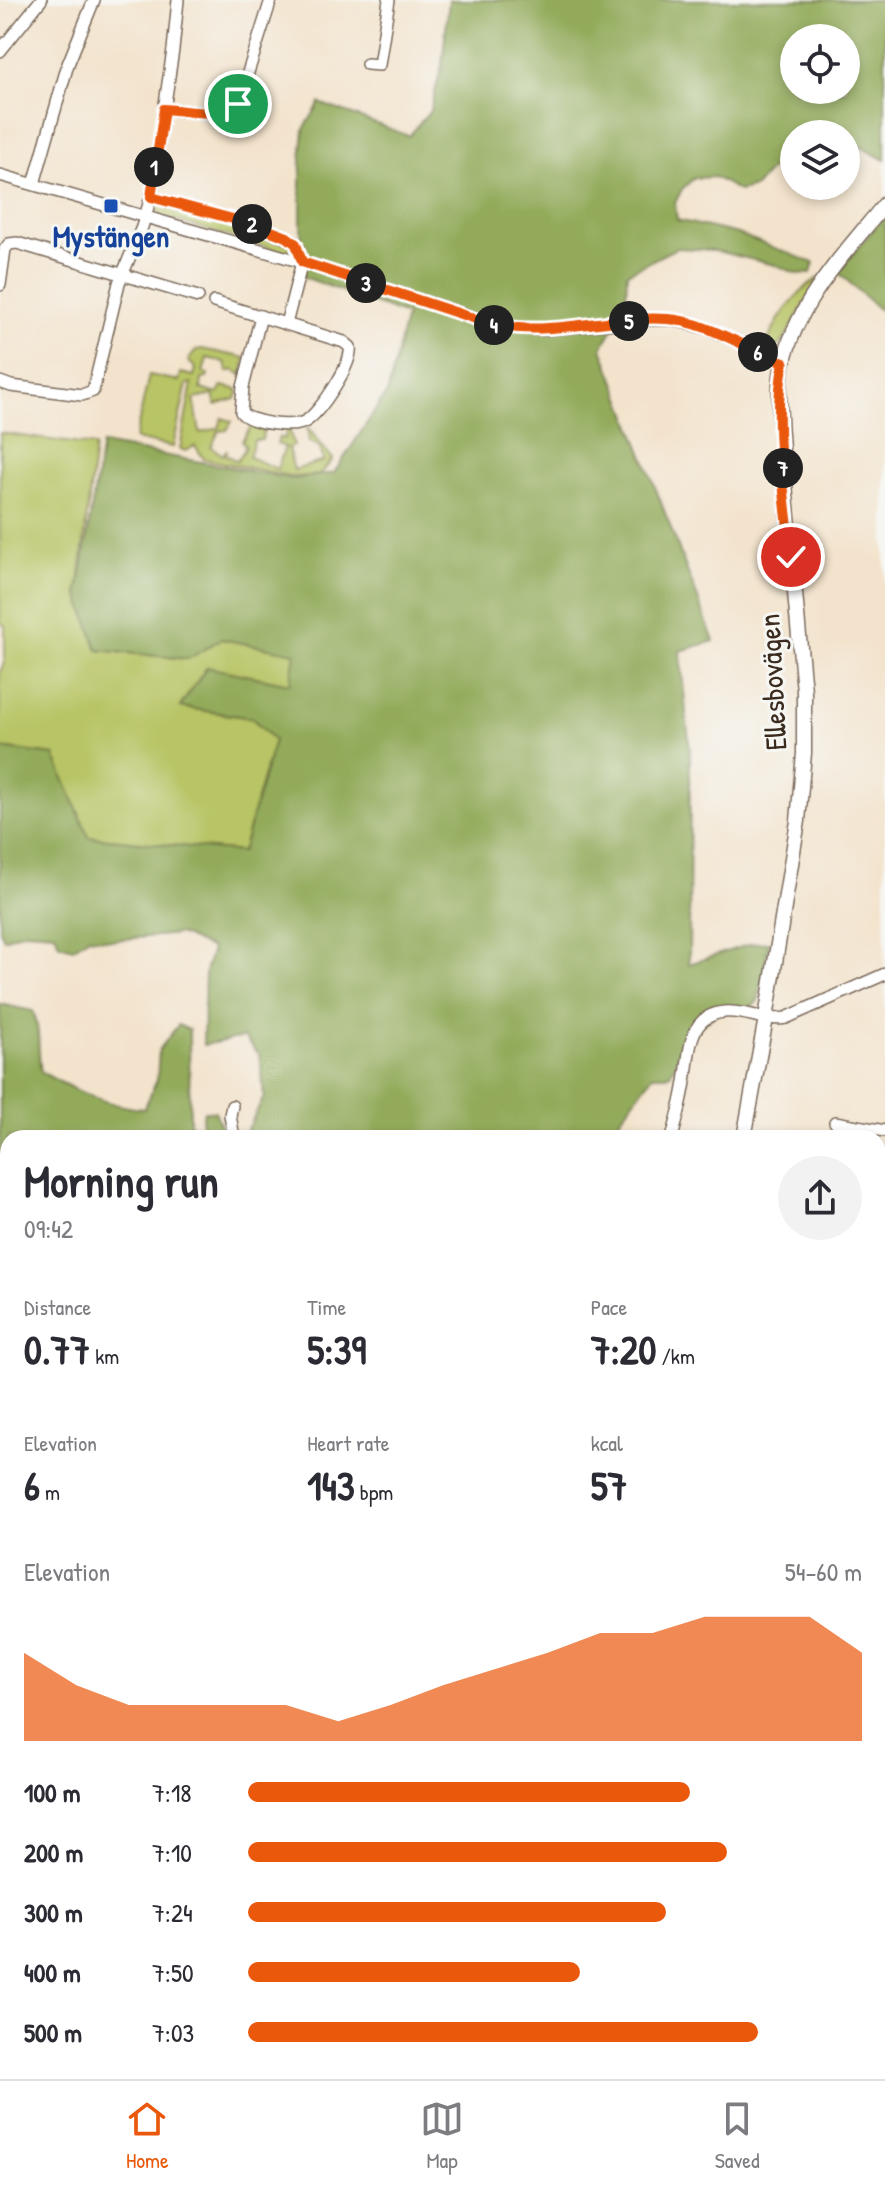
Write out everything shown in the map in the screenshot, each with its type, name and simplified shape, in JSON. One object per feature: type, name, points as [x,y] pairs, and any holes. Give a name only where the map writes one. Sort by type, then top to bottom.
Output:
[{"type":"main road","name":"Ellesbovägen","points":[[745,1130],[798,817],[804,753],[804,691],[780,385],[795,328],[819,287],[885,204]]},
{"type":"street","points":[[0,51],[41,0]]},
{"type":"street","points":[[34,184],[68,64],[94,0]]},
{"type":"street","points":[[0,382],[82,395],[92,393],[123,273],[151,197],[178,0]]},
{"type":"street","points":[[164,109],[221,112],[238,104],[271,0]]},
{"type":"street","points":[[367,64],[379,65],[389,0]]},
{"type":"street","points":[[0,175],[302,262],[507,328],[542,330],[637,320],[674,320],[709,329],[784,362]]},
{"type":"street","points":[[151,197],[281,234],[296,244],[302,262],[286,324]]},
{"type":"street","points":[[0,285],[5,249],[14,243],[198,297]]},
{"type":"street","points":[[214,302],[261,316],[344,342],[351,349],[340,378],[305,422],[295,425],[251,420],[242,414],[240,406],[261,316]]},
{"type":"street","points":[[674,1130],[686,1079],[690,1043],[699,1025],[707,1018],[724,1012],[776,1020],[787,1018],[884,976]]},
{"type":"street","points":[[232,1106],[232,1130]]},
{"type":"street","points":[[835,1122],[879,1130]]},
{"type":"green space","points":[[449,0],[885,0],[885,160],[860,147],[860,120],[780,120],[780,159],[755,187],[739,191],[714,177],[694,178],[682,189],[675,203],[677,220],[738,234],[814,263],[811,273],[798,274],[775,265],[712,250],[676,248],[627,273],[626,305],[602,348],[714,641],[680,651],[690,751],[689,964],[750,944],[769,942],[758,1001],[748,1009],[724,1008],[688,1035],[670,1075],[653,1075],[612,1130],[247,1130],[264,1097],[260,1056],[244,1037],[203,1045],[205,972],[212,949],[179,934],[113,940],[89,937],[73,948],[59,944],[55,933],[25,931],[4,939],[0,931],[0,748],[54,755],[89,837],[242,852],[274,740],[252,718],[180,707],[207,667],[290,684],[295,653],[221,639],[188,659],[98,650],[78,593],[102,444],[294,479],[334,473],[388,391],[406,315],[304,277],[301,161],[304,129],[320,103],[409,136],[430,111],[442,65]]},
{"type":"green space","points":[[157,204],[252,228],[286,242],[294,250],[290,254],[162,217],[155,208]]},
{"type":"green space","points":[[885,215],[885,312],[838,272]]},
{"type":"green space","points":[[819,278],[783,342],[776,347],[766,346],[787,308],[802,290]]},
{"type":"green space","points":[[196,350],[246,358],[242,375],[234,370],[228,372],[225,362],[207,358],[203,373],[208,374],[207,378],[202,379],[201,389],[218,394],[222,386],[239,390],[236,399],[216,405],[213,395],[194,399],[200,433],[219,428],[222,418],[232,421],[227,430],[219,431],[211,447],[223,455],[227,449],[226,455],[237,461],[246,447],[242,441],[252,425],[264,425],[262,440],[254,440],[249,457],[277,469],[285,447],[277,444],[279,437],[285,439],[286,429],[289,429],[294,446],[288,448],[294,470],[324,461],[319,446],[309,442],[307,427],[333,459],[320,475],[295,477],[204,459],[195,446],[186,451],[180,449],[192,383],[187,384],[173,447],[135,439],[149,375],[179,381],[181,373],[194,376],[196,368],[188,361]]},
{"type":"green space","points":[[0,433],[95,446],[78,593],[98,650],[187,659],[221,639],[295,652],[291,685],[207,667],[180,707],[252,718],[274,740],[242,852],[88,838],[54,756],[0,748],[0,672],[5,660],[5,626],[0,622]]},
{"type":"green space","points":[[0,1004],[33,1011],[41,1072],[91,1096],[144,1109],[157,1080],[159,1050],[178,1025],[189,1030],[190,1125],[201,1128],[204,1111],[215,1111],[222,1130],[0,1130]]},
{"type":"place","name":"Mystängen","points":[[111,206]]},
{"type":"route","points":[[238,104],[221,112],[164,109],[151,197],[271,230],[296,244],[302,262],[488,323],[514,329],[542,330],[637,320],[674,320],[709,329],[784,362],[780,414],[791,557]]}]
